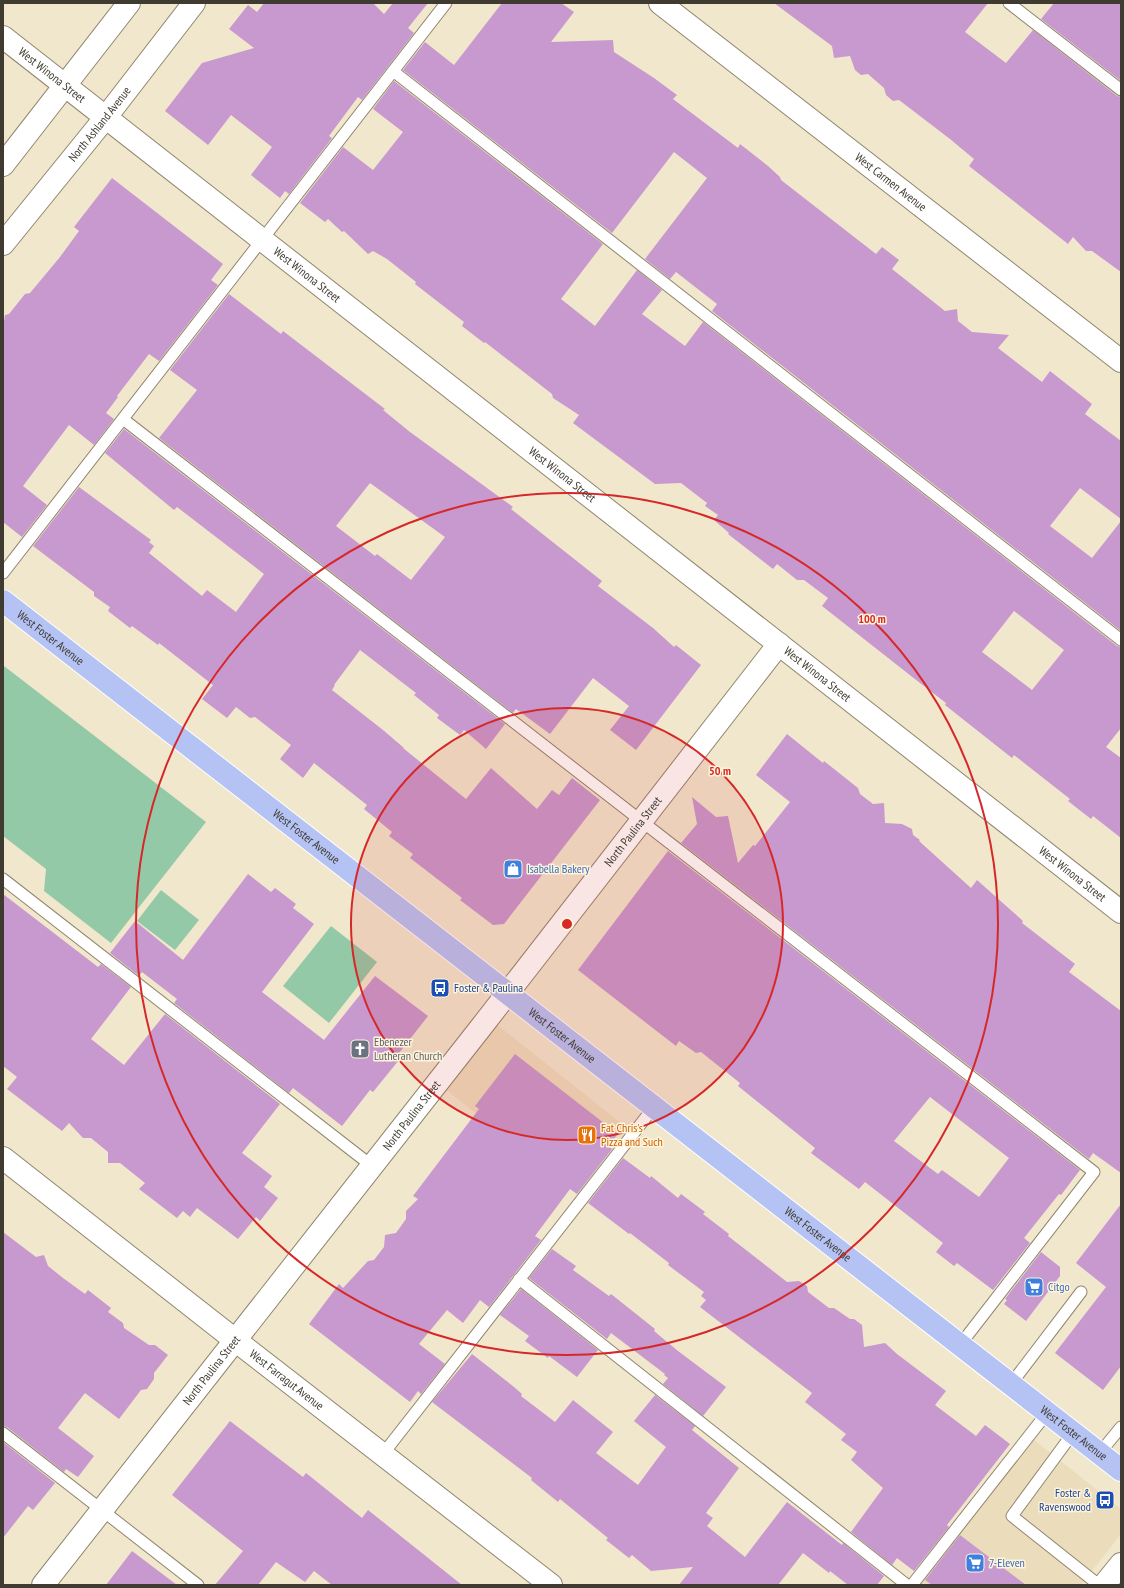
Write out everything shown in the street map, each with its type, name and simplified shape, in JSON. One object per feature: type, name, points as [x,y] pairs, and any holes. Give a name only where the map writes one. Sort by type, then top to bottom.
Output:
[{"type":"main road","name":"West Foster Avenue","points":[[3,601],[1121,1470]]},
{"type":"street","points":[[3,165],[129,3]]},
{"type":"street","name":"North Ashland Avenue","points":[[3,244],[106,117],[194,3]]},
{"type":"street","name":"West Carmen Avenue","points":[[660,3],[1121,361]]},
{"type":"street","name":"West Winona Street","points":[[3,36],[1121,912]]},
{"type":"street","name":"North Paulina Street","points":[[43,1585],[779,644]]},
{"type":"street","name":"West Farragut Avenue","points":[[3,1158],[551,1585]]},
{"type":"street","points":[[1104,1585],[1121,1564]]},
{"type":"lane","points":[[3,573],[446,3]]},
{"type":"lane","points":[[1009,3],[1121,90]]},
{"type":"lane","points":[[393,71],[1121,640]]},
{"type":"lane","points":[[123,419],[1094,1172],[960,1345]]},
{"type":"lane","points":[[3,879],[372,1166]]},
{"type":"lane","points":[[382,1454],[654,1107]]},
{"type":"lane","points":[[519,1279],[907,1585]]},
{"type":"lane","points":[[1011,1384],[1081,1292]]},
{"type":"lane","points":[[912,1585],[1047,1413]]},
{"type":"lane","points":[[1099,1454],[1121,1427]]},
{"type":"lane","points":[[1073,1433],[1012,1516],[1099,1585]]},
{"type":"lane","points":[[3,1434],[198,1585]]},
{"type":"shaded area","points":[[491,1020],[632,1132],[581,1196],[440,1085]]},
{"type":"shaded area","points":[[1033,1439],[1121,1509],[1121,1534],[1081,1585],[917,1585]]},
{"type":"green space","points":[[4,666],[206,822],[111,943],[44,891],[46,869],[3,836]]},
{"type":"green space","points":[[161,890],[199,920],[175,950],[137,921]]},
{"type":"green space","points":[[331,926],[377,962],[329,1023],[283,986]]},
{"type":"building","points":[[264,3],[373,3],[384,14],[393,3],[428,3],[408,28],[414,33],[362,100],[358,97],[329,136],[332,138],[289,194],[285,191],[280,198],[251,175],[272,147],[231,115],[208,145],[165,111],[202,63],[254,48],[229,29],[248,5],[257,12]]},
{"type":"building","points":[[502,3],[561,3],[574,12],[551,42],[613,40],[614,52],[677,95],[673,99],[738,148],[740,144],[768,166],[780,177],[781,180],[876,254],[882,247],[899,260],[892,269],[945,311],[957,309],[958,321],[972,332],[1009,335],[998,348],[1042,382],[1050,371],[1092,404],[1085,414],[1121,441],[1121,519],[1080,488],[1050,526],[1092,558],[1121,521],[1121,631],[712,311],[717,304],[676,272],[670,279],[645,259],[707,178],[674,152],[612,233],[403,70],[425,42],[454,65]]},
{"type":"building","points":[[774,3],[988,3],[965,32],[1006,63],[1033,30],[1117,96],[1121,97],[1121,272],[1092,251],[1086,251],[1073,237],[1068,244],[969,166],[974,159],[950,139],[899,100],[893,101],[886,95],[884,88],[868,74],[861,75],[855,70],[850,56],[834,58],[832,46]]},
{"type":"building","points":[[1054,3],[1121,3],[1121,81],[1041,19]]},
{"type":"building","points":[[394,81],[603,244],[561,299],[595,326],[637,270],[662,290],[642,314],[685,346],[703,322],[1117,646],[1121,647],[1121,728],[1106,747],[1121,758],[1121,838],[1093,816],[1091,819],[1068,801],[1070,799],[1014,755],[1012,758],[945,705],[946,703],[822,606],[828,598],[804,580],[797,580],[777,564],[773,569],[728,534],[729,533],[714,520],[718,515],[705,506],[707,503],[681,483],[655,484],[573,423],[579,415],[553,398],[552,394],[462,326],[464,322],[415,284],[416,282],[387,259],[373,251],[368,254],[344,231],[342,232],[328,219],[325,222],[300,203],[343,147],[373,170],[403,132],[373,109]],"holes":[[[1014,611],[1064,650],[1032,690],[982,652]]]},
{"type":"building","points":[[112,178],[223,264],[211,280],[218,285],[159,361],[149,354],[106,413],[114,419],[94,445],[69,425],[23,486],[47,505],[22,537],[3,522],[3,328],[5,315],[9,314],[25,294],[30,293],[60,257],[79,231],[74,227]]},
{"type":"building","points":[[229,294],[281,334],[283,331],[385,409],[383,410],[410,432],[513,507],[511,509],[602,581],[598,586],[653,628],[674,647],[676,645],[701,665],[636,750],[610,730],[629,706],[593,678],[550,734],[516,709],[513,713],[159,438],[197,390],[170,370]],"holes":[[[370,483],[445,537],[411,580],[377,554],[375,556],[336,526]]]},
{"type":"building","points":[[124,429],[505,724],[486,749],[464,730],[460,735],[437,718],[439,715],[414,695],[416,693],[360,650],[334,685],[332,690],[466,799],[491,768],[537,809],[552,790],[559,795],[572,778],[600,800],[504,924],[493,925],[460,900],[462,898],[410,858],[413,854],[389,836],[392,832],[364,809],[367,805],[314,763],[303,778],[280,759],[291,745],[255,717],[250,718],[236,707],[227,718],[202,699],[213,685],[159,643],[158,645],[132,626],[130,628],[108,611],[110,607],[94,596],[94,592],[33,546],[79,487],[151,540],[149,542],[154,546],[149,553],[202,596],[207,590],[236,612],[264,574],[177,507],[174,510],[105,453]]},
{"type":"building","points":[[787,734],[823,763],[824,761],[858,788],[860,794],[873,804],[884,803],[885,823],[902,824],[912,829],[913,835],[920,840],[919,841],[971,888],[977,880],[1023,921],[1022,923],[1075,964],[1069,972],[1121,1011],[1121,1173],[1093,1153],[1089,1159],[681,843],[697,824],[692,797],[716,817],[728,816],[738,863],[753,845],[755,846],[790,802],[756,775]]},
{"type":"building","points":[[668,851],[1080,1170],[1061,1195],[1059,1194],[1024,1238],[1030,1243],[993,1290],[957,1263],[954,1266],[936,1252],[943,1243],[865,1182],[859,1189],[811,1153],[815,1148],[738,1086],[740,1083],[701,1052],[696,1053],[679,1041],[676,1046],[578,970]],"holes":[[[930,1097],[1009,1158],[979,1197],[942,1170],[938,1174],[894,1141]]]},
{"type":"building","points":[[248,874],[271,892],[275,888],[296,904],[293,908],[314,924],[262,992],[324,1040],[375,976],[428,1016],[396,1057],[399,1060],[373,1092],[370,1090],[342,1126],[293,1088],[289,1093],[174,1003],[177,999],[142,972],[139,976],[110,953],[135,921],[183,960]]},
{"type":"building","points":[[3,894],[98,967],[101,964],[131,987],[91,1039],[124,1065],[165,1014],[280,1104],[242,1153],[272,1176],[264,1187],[278,1198],[260,1221],[256,1217],[238,1239],[197,1208],[190,1217],[183,1211],[177,1218],[139,1189],[145,1183],[120,1163],[108,1163],[108,1152],[91,1138],[83,1138],[69,1123],[62,1131],[7,1089],[17,1077],[3,1066]]},
{"type":"building","points":[[515,1054],[618,1134],[608,1146],[612,1149],[577,1194],[570,1189],[535,1236],[541,1240],[489,1307],[480,1300],[463,1323],[447,1310],[419,1344],[445,1364],[421,1394],[418,1391],[410,1402],[309,1324],[339,1284],[343,1288],[368,1261],[374,1260],[384,1247],[385,1235],[396,1233],[406,1219],[406,1211],[418,1199],[413,1196],[479,1109],[475,1106]]},
{"type":"building","points":[[623,1158],[650,1178],[651,1176],[678,1198],[681,1194],[705,1212],[703,1214],[729,1234],[728,1236],[787,1282],[799,1281],[807,1286],[808,1292],[829,1308],[834,1308],[862,1325],[864,1347],[885,1343],[897,1354],[946,1391],[935,1405],[976,1436],[985,1425],[1010,1444],[947,1525],[949,1527],[914,1571],[897,1558],[892,1565],[851,1532],[883,1488],[851,1460],[857,1452],[841,1440],[846,1434],[805,1402],[812,1393],[700,1307],[706,1300],[701,1296],[704,1292],[668,1265],[669,1263],[630,1233],[629,1234],[588,1203]]},
{"type":"building","points":[[1121,1204],[1121,1366],[1103,1390],[1055,1353],[1106,1287],[1076,1263]]},
{"type":"building","points":[[3,1232],[36,1257],[44,1255],[48,1266],[63,1278],[85,1294],[88,1290],[111,1308],[108,1312],[123,1323],[124,1328],[149,1345],[155,1345],[168,1355],[154,1373],[154,1379],[147,1389],[141,1390],[119,1419],[85,1393],[58,1428],[94,1456],[78,1477],[66,1469],[64,1472],[7,1427],[3,1426]]},
{"type":"building","points":[[552,1249],[576,1266],[573,1270],[609,1296],[611,1294],[655,1329],[654,1331],[678,1351],[726,1387],[703,1416],[663,1384],[668,1378],[664,1375],[665,1374],[611,1333],[607,1339],[529,1278]]},
{"type":"building","name":"Citgo","points":[[1041,1252],[1060,1267],[1060,1276],[1026,1321],[1004,1304],[1007,1300],[1005,1299]]},
{"type":"building","points":[[521,1289],[598,1350],[577,1377],[549,1356],[548,1358],[525,1341],[529,1336],[500,1315]]},
{"type":"building","points":[[472,1354],[514,1387],[522,1394],[521,1396],[555,1422],[573,1400],[613,1432],[596,1453],[638,1485],[666,1447],[634,1421],[655,1395],[695,1426],[692,1430],[739,1468],[706,1513],[713,1518],[707,1526],[745,1557],[787,1502],[842,1545],[843,1543],[884,1576],[877,1585],[848,1585],[830,1571],[829,1573],[803,1553],[778,1585],[679,1585],[693,1567],[651,1571],[632,1555],[629,1558],[606,1540],[608,1538],[560,1499],[558,1502],[531,1480],[532,1478],[432,1402]]},
{"type":"building","points":[[230,1421],[303,1477],[306,1473],[362,1518],[368,1510],[462,1585],[332,1585],[314,1571],[305,1582],[276,1562],[258,1585],[215,1585],[243,1551],[172,1495]]},
{"type":"building","points":[[3,1442],[55,1483],[33,1510],[28,1506],[3,1538]]},
{"type":"building","name":"7-Eleven","points":[[960,1535],[1026,1585],[932,1585],[925,1580]]},
{"type":"building","points":[[132,1551],[177,1585],[106,1585]]},
{"type":"place","name":"Isabella Bakery","points":[[513,869]]},
{"type":"place","name":"Foster & Paulina","points":[[440,988]]},
{"type":"place","name":"Ebenezer Lutheran Church","points":[[360,1049]]},
{"type":"place","name":"Fat Chris's Pizza and Such","points":[[587,1135]]},
{"type":"place","name":"Citgo","points":[[1034,1287]]},
{"type":"place","name":"Foster & Ravenswood","points":[[1105,1500]]},
{"type":"place","name":"7-Eleven","points":[[975,1563]]}]
